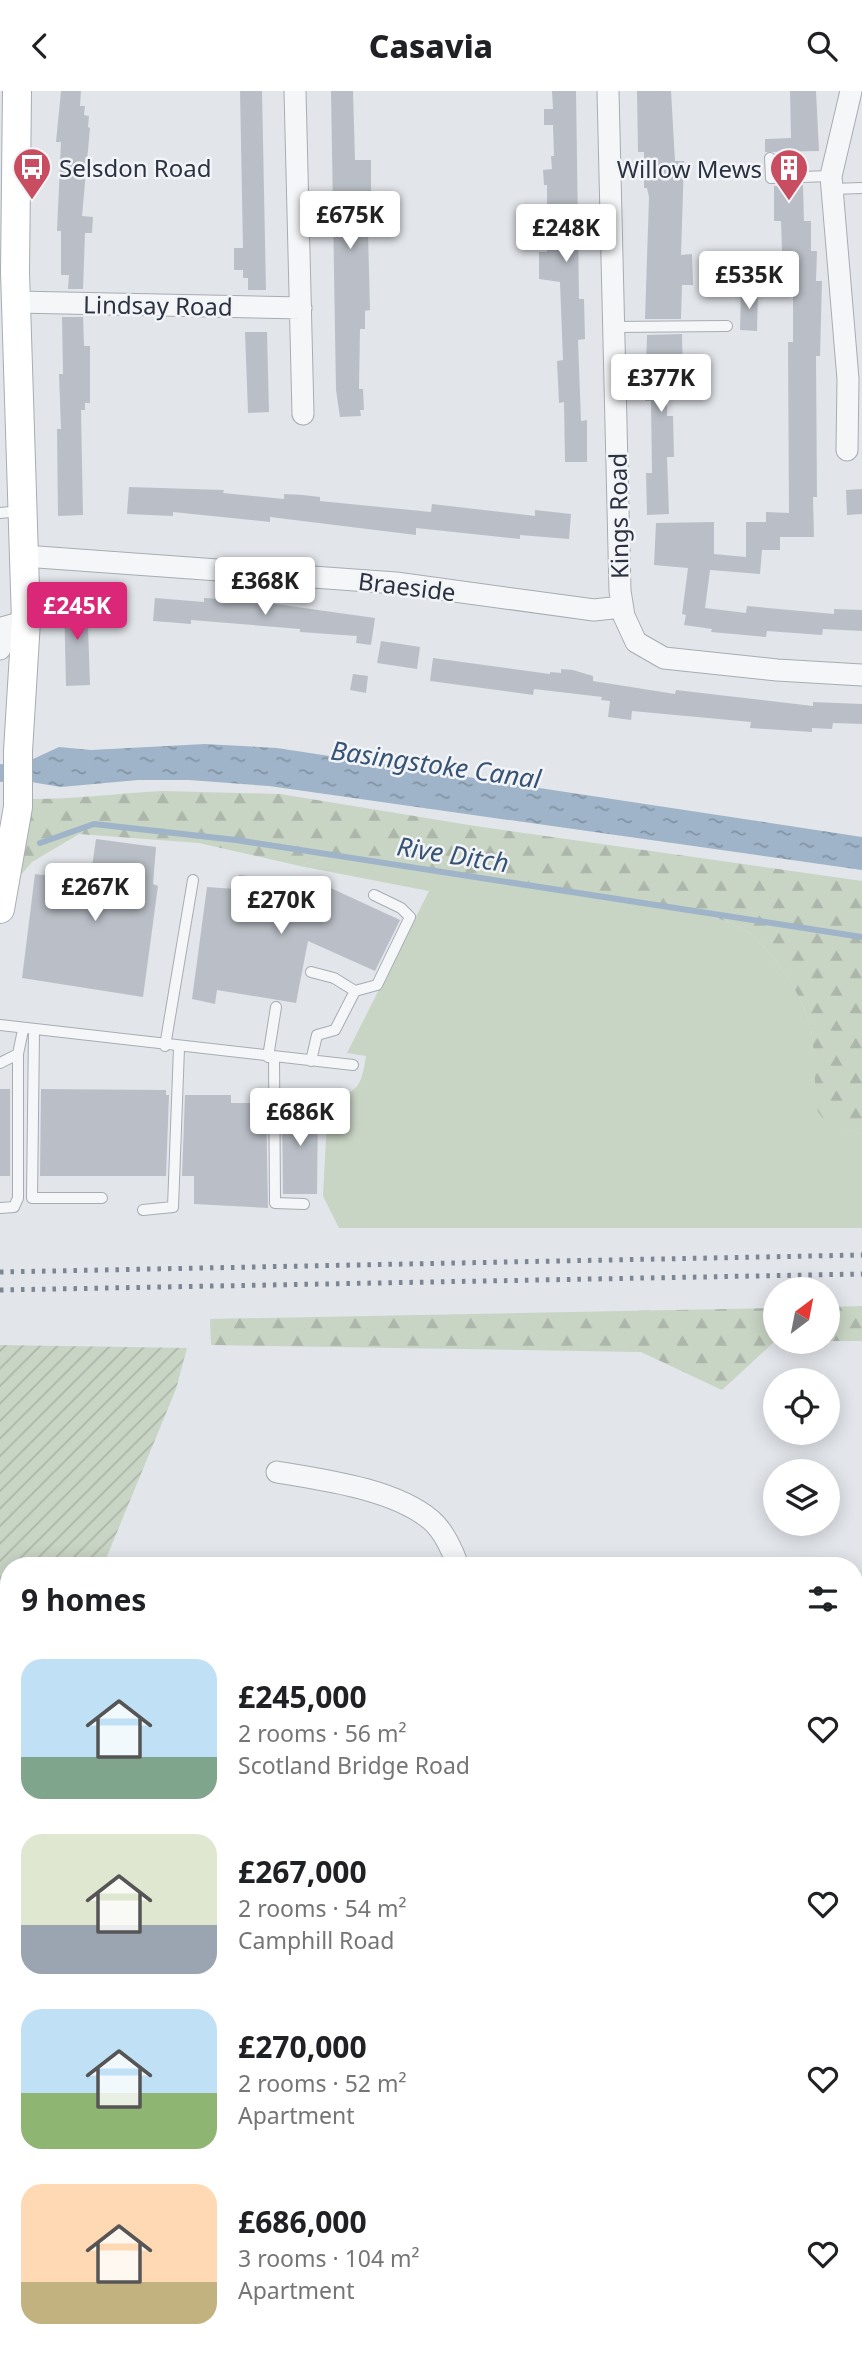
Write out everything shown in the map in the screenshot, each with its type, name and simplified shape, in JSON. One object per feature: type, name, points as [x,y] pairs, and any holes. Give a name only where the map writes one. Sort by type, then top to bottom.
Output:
[{"type":"street","points":[[0,909],[18,807],[18,751],[26,621],[24,555],[12,512],[11,313],[17,91]]},
{"type":"street","points":[[295,91],[303,414]]},
{"type":"street","name":"Kings Road","points":[[608,91],[621,607],[636,642],[664,658],[862,675]]},
{"type":"street","points":[[847,450],[852,323],[832,182],[851,91]]},
{"type":"street","name":"Lindsay Road","points":[[11,313],[300,308]]},
{"type":"street","name":"Braeside","points":[[24,555],[408,584],[594,610],[621,607]]},
{"type":"street","points":[[0,649],[5,627],[26,621]]},
{"type":"street","points":[[277,1472],[340,1483],[405,1504],[433,1521],[453,1557]]},
{"type":"lane","points":[[770,158],[771,178],[832,182],[862,188]]},
{"type":"lane","points":[[613,327],[727,326]]},
{"type":"lane","points":[[165,1046],[193,880]]},
{"type":"lane","points":[[311,972],[334,978],[355,991],[377,985],[410,917],[401,908],[374,895]]},
{"type":"lane","points":[[311,1061],[317,1035],[335,1030],[355,991]]},
{"type":"lane","points":[[276,1007],[271,1057],[275,1203],[304,1204]]},
{"type":"lane","points":[[0,1025],[28,1031],[353,1065]]},
{"type":"lane","points":[[0,1208],[14,1207],[18,1198],[18,1054],[28,1031]]},
{"type":"lane","points":[[28,1031],[32,1198],[102,1198]]},
{"type":"lane","points":[[143,1210],[173,1207],[179,1048]]},
{"type":"lane","points":[[0,1063],[18,1054]]},
{"type":"green space","points":[[163,791],[280,794],[475,826],[862,881],[862,1134],[824,1120],[818,1112],[809,1022],[796,992],[777,962],[743,929],[698,912],[330,855],[300,866],[199,843],[79,834],[32,862],[13,884],[26,799]]},
{"type":"green space","points":[[330,855],[698,912],[743,929],[777,962],[804,1007],[812,1036],[817,1089],[825,1120],[862,1134],[862,1228],[339,1228],[323,1196],[328,1101],[352,1091],[360,1081],[366,1056],[347,1053],[429,891],[300,866]]},
{"type":"green space","points":[[862,1306],[862,1341],[840,1341],[840,1307]]},
{"type":"green space","points":[[763,1308],[763,1352],[722,1390],[641,1352],[211,1345],[210,1319]]},
{"type":"green space","points":[[0,1345],[187,1348],[176,1389],[107,1557],[0,1557]]},
{"type":"water","name":"Basingstoke Canal","points":[[205,744],[277,748],[862,837],[862,870],[269,786],[189,780],[138,780],[61,787],[19,780],[0,782],[0,764],[18,766],[59,747],[91,750]]},
{"type":"building","points":[[61,91],[81,91],[80,106],[85,106],[84,115],[89,116],[82,216],[93,217],[92,233],[85,233],[83,289],[68,289],[69,275],[61,275],[61,231],[57,231],[61,142],[56,142]]},
{"type":"building","points":[[240,91],[262,91],[266,290],[248,290],[248,278],[243,278],[243,270],[234,270],[234,248],[243,248]]},
{"type":"building","points":[[331,91],[353,91],[355,160],[371,160],[371,217],[386,217],[386,233],[368,232],[370,310],[365,311],[365,329],[360,329],[359,389],[363,389],[364,410],[360,410],[361,416],[340,417],[336,390]]},
{"type":"building","points":[[552,91],[576,91],[579,299],[584,299],[585,339],[578,340],[581,421],[587,420],[587,462],[565,462],[564,402],[559,403],[557,361],[563,360],[560,282],[539,279],[539,252],[547,252],[547,185],[544,185],[543,170],[552,169],[551,156],[554,156],[553,125],[544,125],[544,109],[553,109]]},
{"type":"building","points":[[637,91],[671,91],[675,161],[684,161],[681,255],[692,254],[693,285],[682,285],[681,319],[645,319],[649,197],[647,188],[644,188],[644,152],[638,152]]},
{"type":"building","points":[[790,91],[816,91],[819,151],[765,152],[765,139],[791,138]]},
{"type":"building","points":[[803,185],[804,221],[811,221],[811,251],[817,251],[816,281],[822,281],[820,356],[816,356],[817,497],[813,497],[814,537],[780,537],[780,550],[762,550],[760,574],[710,570],[705,608],[746,613],[747,606],[834,614],[834,609],[862,610],[862,631],[823,629],[822,635],[767,631],[766,637],[711,632],[712,629],[684,625],[686,615],[682,614],[688,568],[654,565],[656,523],[714,522],[714,554],[746,557],[746,522],[766,522],[766,512],[789,513],[788,342],[793,342],[793,297],[786,297],[786,251],[782,251],[781,221],[774,221],[774,186]]},
{"type":"building","points":[[741,291],[758,291],[757,331],[740,330]]},
{"type":"building","points":[[62,317],[83,317],[84,346],[90,346],[90,403],[85,403],[85,410],[81,410],[83,515],[58,516],[57,429],[61,429],[59,374],[63,374]]},
{"type":"building","points":[[245,332],[267,332],[269,412],[248,413]]},
{"type":"building","points":[[682,334],[683,379],[667,380],[667,416],[673,416],[674,457],[667,457],[669,514],[647,515],[646,473],[652,473],[651,401],[645,401],[647,335]]},
{"type":"building","points":[[129,487],[224,490],[223,493],[284,499],[284,494],[303,495],[320,497],[320,501],[431,512],[432,504],[535,516],[535,510],[571,514],[569,539],[520,535],[520,539],[416,528],[416,535],[270,517],[270,522],[173,512],[173,516],[127,514]]},
{"type":"building","points":[[862,489],[862,514],[847,515],[846,490]]},
{"type":"building","points":[[87,598],[90,685],[66,686],[64,599]]},
{"type":"building","points":[[155,598],[204,602],[204,598],[254,601],[375,618],[371,645],[356,643],[357,636],[300,632],[300,629],[191,620],[191,624],[153,621]]},
{"type":"building","points":[[381,641],[420,647],[417,669],[377,663]]},
{"type":"building","points":[[433,658],[550,674],[561,673],[561,669],[573,670],[593,676],[593,681],[675,694],[676,690],[813,706],[813,702],[862,704],[862,724],[833,723],[832,729],[812,728],[812,732],[750,728],[751,722],[632,711],[631,720],[608,717],[610,701],[601,700],[602,697],[534,689],[533,695],[430,681]]},
{"type":"building","points":[[353,674],[368,676],[366,693],[350,690]]},
{"type":"building","points":[[96,839],[156,847],[153,884],[158,886],[143,997],[22,978],[35,874],[90,881]]},
{"type":"building","points":[[239,875],[322,884],[400,920],[375,971],[308,941],[296,1003],[217,990],[215,1004],[192,999],[207,887],[236,889]]},
{"type":"building","points":[[0,1089],[10,1089],[10,1176],[0,1176]]},
{"type":"building","points":[[41,1089],[166,1090],[166,1095],[169,1095],[166,1176],[40,1176]]},
{"type":"building","points":[[185,1095],[231,1095],[231,1103],[266,1103],[268,1208],[194,1204],[194,1176],[182,1176]]},
{"type":"building","points":[[282,1102],[318,1102],[317,1194],[283,1194]]},
{"type":"waterway","name":"Rive Ditch","points":[[40,843],[94,824],[236,840],[862,937]]},
{"type":"railway","points":[[0,1272],[862,1255]]},
{"type":"railway","points":[[0,1290],[862,1274]]},
{"type":"place","name":"Selsdon Road","points":[[32,201]]},
{"type":"place","name":"Willow Mews","points":[[789,202]]}]
